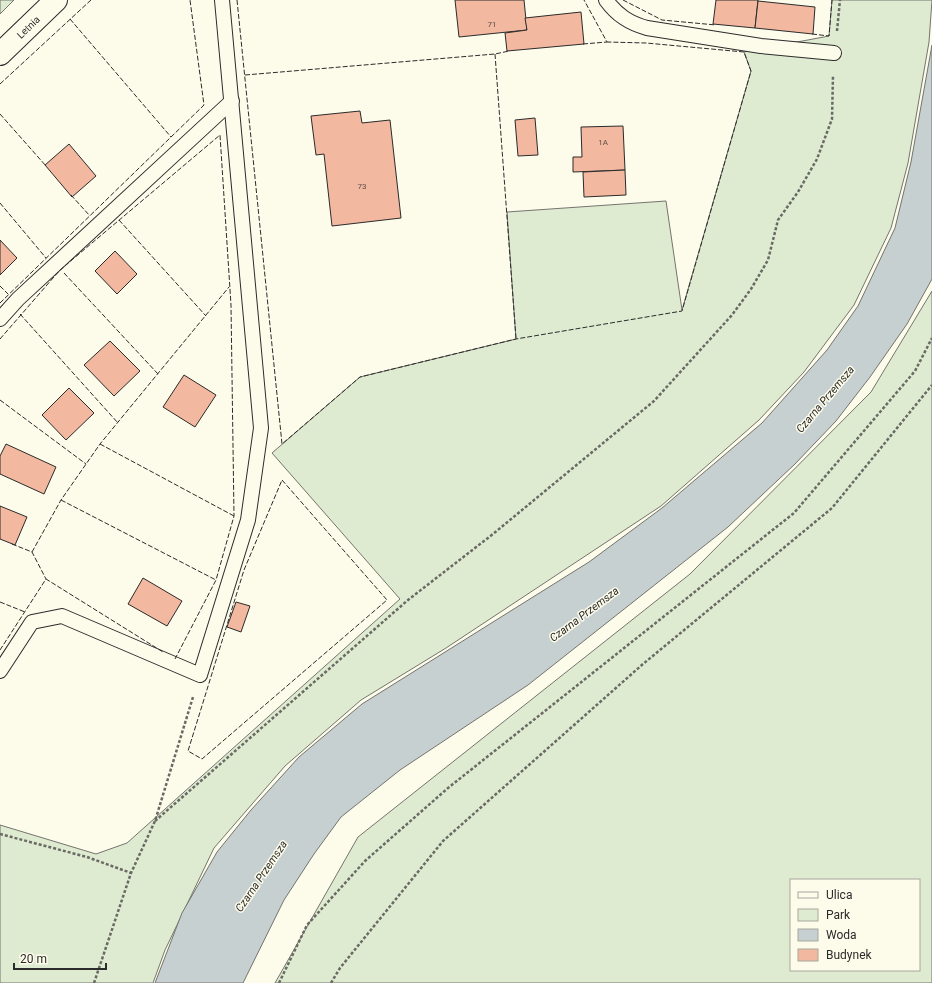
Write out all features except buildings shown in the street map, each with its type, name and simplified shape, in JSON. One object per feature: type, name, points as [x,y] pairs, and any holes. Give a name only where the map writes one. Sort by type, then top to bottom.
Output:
[{"type":"street","name":"Letnia","points":[[0,54],[56,0]]},
{"type":"lane","points":[[0,671],[32,622],[62,616],[200,675],[248,520],[261,428],[222,0]]},
{"type":"lane","points":[[606,0],[619,16],[634,24],[647,28],[762,46],[834,53]]},
{"type":"lane","points":[[0,319],[18,299],[232,101]]},
{"type":"path","points":[[155,821],[408,600],[493,534],[654,401],[732,315],[752,289],[768,260],[778,220],[798,192],[817,159],[832,119],[834,53],[840,0]]},
{"type":"path","points":[[278,983],[307,925],[365,861],[448,788],[794,513],[915,371],[932,338]]},
{"type":"path","points":[[331,983],[340,968],[443,841],[643,664],[832,508],[932,385]]},
{"type":"path","points":[[94,983],[131,873],[155,821],[200,675]]},
{"type":"path","points":[[0,834],[87,857],[131,873]]},
{"type":"green space","points":[[0,0],[14,0],[0,14]]},
{"type":"green space","points":[[832,0],[932,0],[929,42],[908,163],[891,228],[854,305],[804,372],[759,420],[661,506],[446,648],[361,700],[285,766],[214,848],[165,950],[153,983],[0,983],[0,825],[96,854],[127,843],[400,599],[272,453],[360,377],[516,339],[507,212],[666,201],[682,310],[751,71],[744,52],[829,36]]},
{"type":"green space","points":[[932,291],[932,983],[275,983],[358,837],[690,574],[871,392]]},
{"type":"water","name":"Czarna Przemsza","points":[[932,45],[932,279],[907,324],[870,377],[836,421],[795,464],[728,527],[528,685],[400,770],[341,817],[314,854],[284,900],[243,983],[155,983],[182,913],[217,852],[251,810],[299,757],[362,704],[589,562],[662,508],[762,423],[827,350],[858,306],[895,228],[911,162]]},
{"type":"fence","points":[[0,84],[91,0]]},
{"type":"fence","points":[[0,303],[204,105],[190,0]]},
{"type":"fence","points":[[237,0],[282,444],[360,377],[516,339],[682,311],[751,71],[744,52],[646,43],[607,42]]},
{"type":"fence","points":[[583,44],[607,42],[584,0]]},
{"type":"fence","points":[[623,0],[662,20],[716,25]]},
{"type":"fence","points":[[812,34],[829,36],[832,0]]},
{"type":"fence","points":[[70,19],[171,137]]},
{"type":"fence","points":[[245,75],[495,54],[509,51]]},
{"type":"fence","points":[[495,54],[516,339]]},
{"type":"fence","points":[[0,114],[46,166]]},
{"type":"fence","points":[[0,339],[60,270],[220,135],[231,305],[234,516],[216,580],[175,659]]},
{"type":"fence","points":[[71,195],[90,216]]},
{"type":"fence","points":[[0,203],[46,258]]},
{"type":"fence","points":[[119,220],[206,316]]},
{"type":"fence","points":[[64,273],[158,374]]},
{"type":"fence","points":[[0,286],[8,294]]},
{"type":"fence","points":[[32,552],[61,500],[100,444],[229,287]]},
{"type":"fence","points":[[20,314],[118,423]]},
{"type":"fence","points":[[0,400],[86,464]]},
{"type":"fence","points":[[100,444],[234,516]]},
{"type":"fence","points":[[282,480],[387,600],[202,759],[188,751],[244,570],[282,480]]},
{"type":"fence","points":[[61,500],[216,580]]},
{"type":"fence","points":[[12,544],[32,552],[46,579]]},
{"type":"fence","points":[[0,650],[46,579],[163,652]]},
{"type":"fence","points":[[0,602],[25,612]]}]
